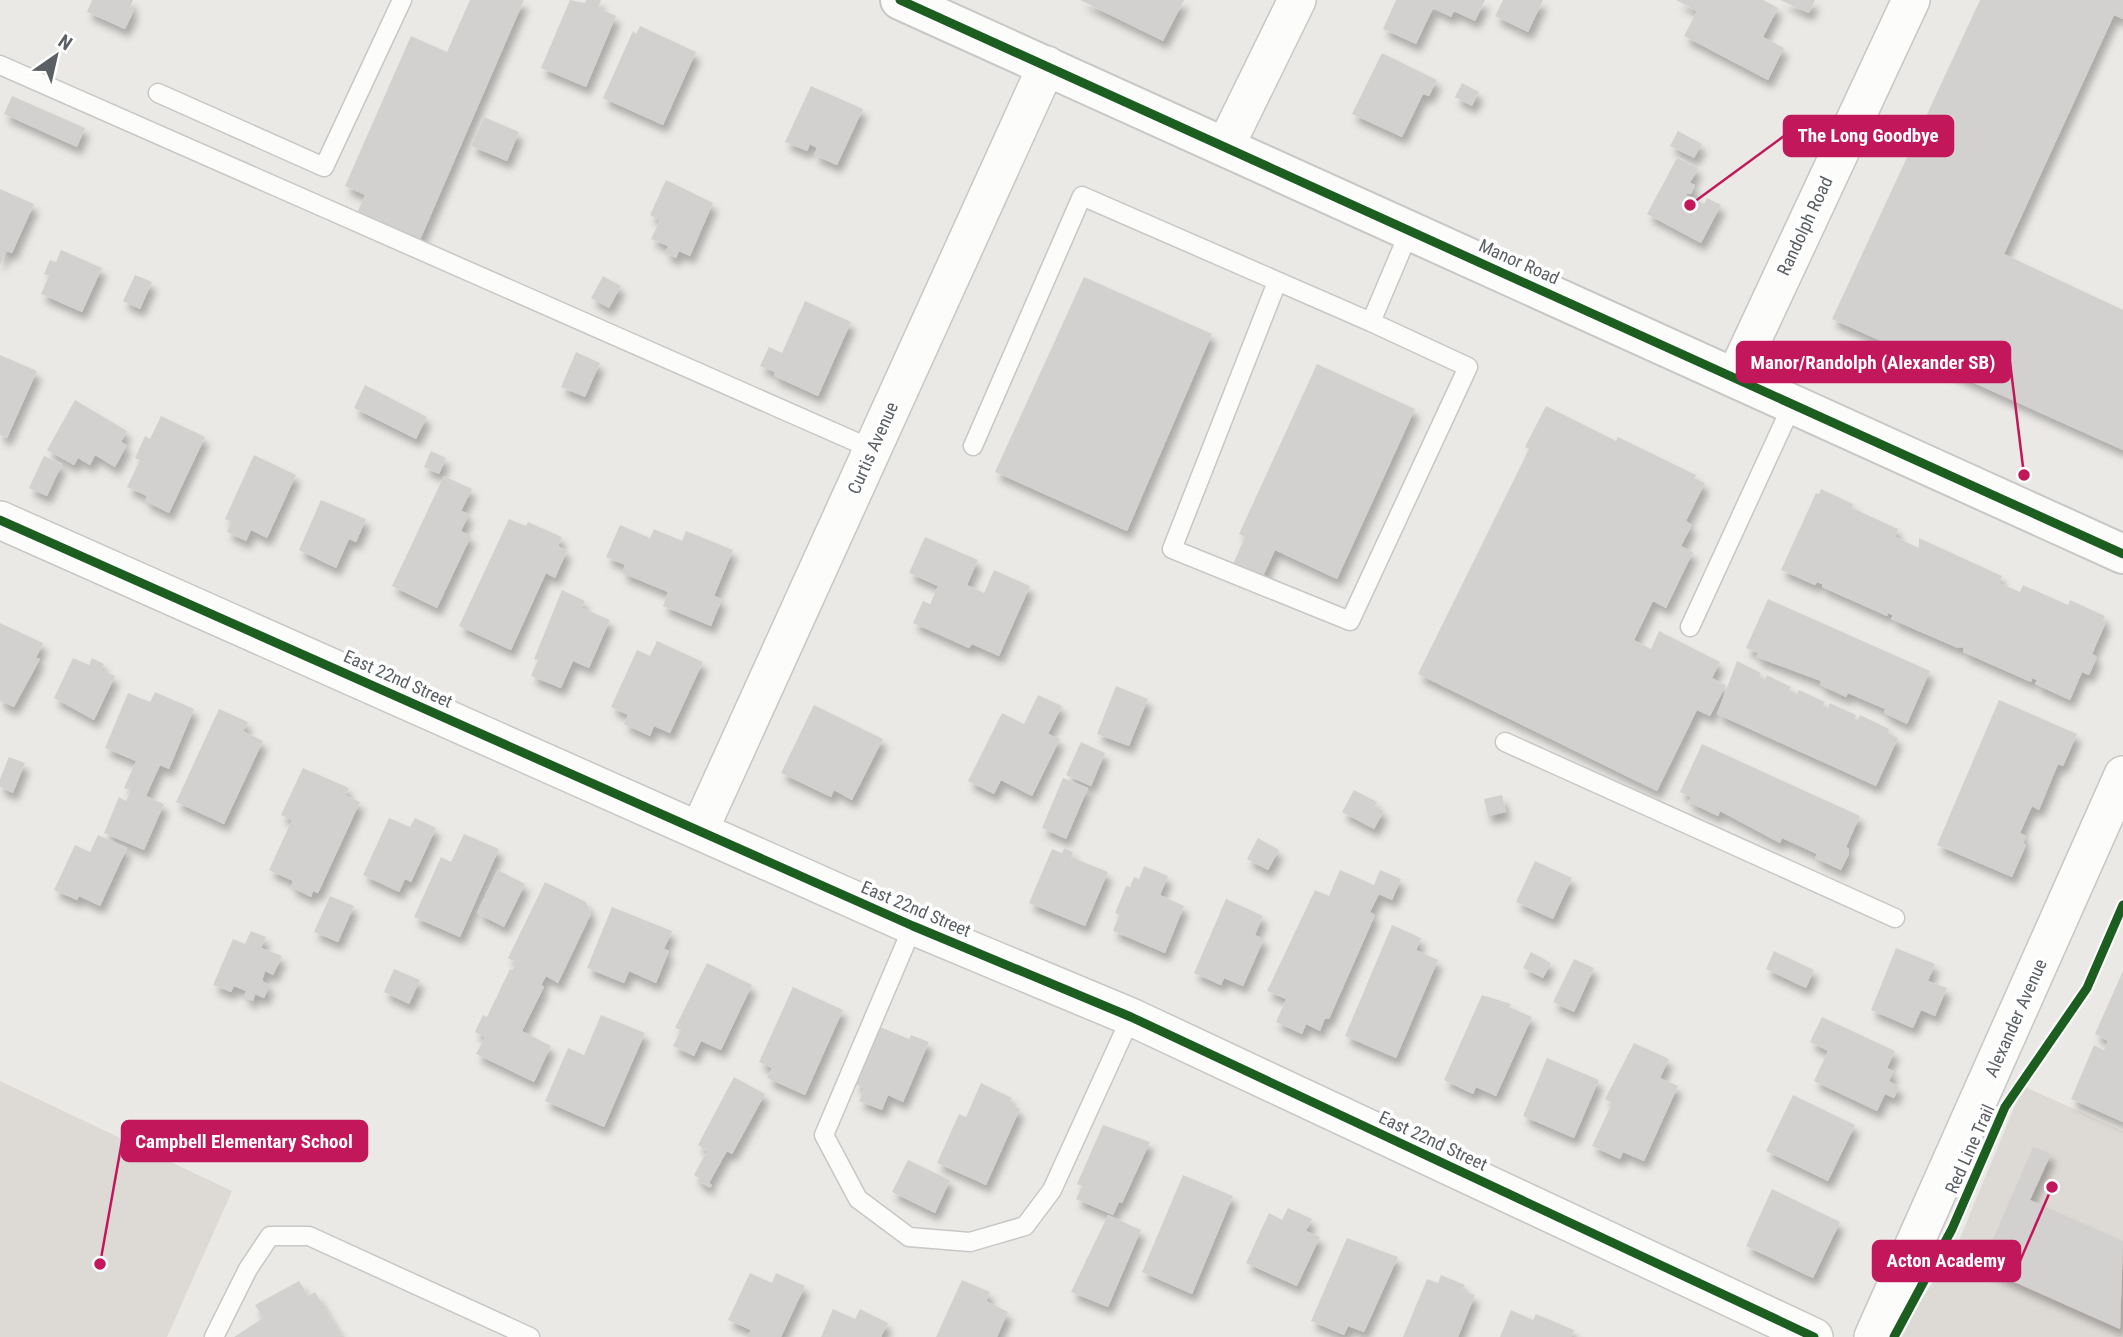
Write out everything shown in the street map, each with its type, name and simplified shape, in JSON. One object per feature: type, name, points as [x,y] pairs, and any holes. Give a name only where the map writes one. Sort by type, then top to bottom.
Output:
[{"type":"main road","name":"Manor Road","points":[[900,0],[2123,554]]},
{"type":"street","points":[[1226,147],[1297,0]]},
{"type":"street","name":"Randolph Road","points":[[1735,377],[1911,0]]},
{"type":"street","name":"Curtis Avenue","points":[[699,831],[1047,65]]},
{"type":"street","name":"East 22nd Street","points":[[0,520],[913,926],[1131,1017],[1814,1337]]},
{"type":"street","name":"Alexander Avenue","points":[[1874,1337],[2123,775]]},
{"type":"lane","points":[[158,93],[324,167],[402,0]]},
{"type":"lane","points":[[0,65],[872,449]]},
{"type":"lane","points":[[973,446],[1082,196],[1371,322],[1468,367],[1350,621],[1172,549],[1277,282]]},
{"type":"lane","points":[[1371,322],[1410,230]]},
{"type":"lane","points":[[1690,627],[1793,404]]},
{"type":"lane","points":[[1505,742],[1895,918]]},
{"type":"lane","points":[[913,926],[824,1135],[858,1199],[909,1237],[970,1242],[1025,1226],[1052,1190],[1131,1017]]},
{"type":"lane","points":[[214,1337],[248,1269],[271,1236],[309,1236],[530,1337]]},
{"type":"shaded area","points":[[0,1081],[232,1191],[167,1337],[0,1337]]},
{"type":"shaded area","points":[[2023,1086],[2123,1131],[2123,1337],[1898,1337],[1958,1243]]},
{"type":"building","points":[[92,0],[133,0],[130,8],[134,10],[125,29],[87,12]]},
{"type":"building","points":[[470,0],[524,0],[420,240],[357,213],[365,195],[345,186],[411,36],[447,52]]},
{"type":"building","points":[[570,0],[585,3],[586,0],[601,0],[598,8],[616,16],[586,87],[541,68]]},
{"type":"building","points":[[1080,0],[1184,0],[1163,41]]},
{"type":"building","points":[[1396,0],[1485,0],[1475,21],[1454,11],[1451,17],[1433,8],[1416,44],[1383,29]]},
{"type":"building","points":[[1503,0],[1543,0],[1528,32],[1495,16]]},
{"type":"building","points":[[1676,0],[1763,0],[1778,8],[1763,37],[1784,48],[1768,80],[1684,36],[1697,11]]},
{"type":"building","points":[[1780,0],[1815,0],[1809,13]]},
{"type":"building","points":[[1980,0],[2123,0],[2123,19],[2114,15],[2004,254],[2123,310],[2123,450],[1832,319]]},
{"type":"building","points":[[640,26],[696,52],[663,125],[603,98],[633,31],[636,34]]},
{"type":"building","points":[[1382,53],[1437,80],[1429,96],[1423,94],[1402,137],[1352,114]]},
{"type":"building","points":[[1462,83],[1479,92],[1472,106],[1455,97]]},
{"type":"building","points":[[811,86],[863,109],[837,165],[814,155],[817,148],[810,144],[807,151],[785,142]]},
{"type":"building","points":[[12,96],[85,128],[77,147],[4,114]]},
{"type":"building","points":[[484,117],[519,132],[507,161],[471,146]]},
{"type":"building","points":[[1678,131],[1702,144],[1694,158],[1670,146]]},
{"type":"building","points":[[1677,158],[1698,168],[1690,183],[1695,185],[1691,194],[1685,194],[1704,204],[1707,198],[1721,205],[1701,243],[1647,214]]},
{"type":"building","points":[[666,180],[713,203],[690,256],[679,251],[676,258],[665,253],[668,246],[651,239],[660,220],[650,215]]},
{"type":"building","points":[[0,189],[34,204],[12,253],[6,251],[0,265]]},
{"type":"building","points":[[61,250],[102,268],[82,312],[41,294],[49,276],[44,274],[50,260],[56,262]]},
{"type":"building","points":[[135,275],[152,282],[140,309],[123,301]]},
{"type":"building","points":[[603,276],[621,286],[609,308],[591,298]]},
{"type":"building","points":[[1084,277],[1212,334],[1127,531],[995,472]]},
{"type":"building","points":[[805,301],[851,322],[818,396],[774,376],[775,372],[760,366],[769,347],[782,353]]},
{"type":"building","points":[[576,352],[600,363],[585,397],[561,387]]},
{"type":"building","points":[[0,355],[37,371],[7,438],[0,435]]},
{"type":"building","points":[[1317,364],[1415,409],[1337,579],[1275,550],[1260,583],[1230,571],[1245,537],[1239,534]]},
{"type":"building","points":[[365,385],[427,417],[416,439],[354,408]]},
{"type":"building","points":[[75,400],[127,431],[121,442],[127,445],[115,467],[95,455],[90,465],[78,458],[74,465],[47,450]]},
{"type":"building","points":[[1546,406],[1616,441],[1618,437],[1696,475],[1694,478],[1705,483],[1686,521],[1692,525],[1681,546],[1693,552],[1666,608],[1653,601],[1634,640],[1651,649],[1659,631],[1720,662],[1712,678],[1726,685],[1710,716],[1697,710],[1657,791],[1418,674],[1529,449],[1525,447]]},
{"type":"building","points":[[161,416],[205,437],[169,513],[145,501],[147,496],[127,487],[140,460],[135,458],[145,436],[150,439]]},
{"type":"building","points":[[431,451],[446,458],[439,474],[424,467]]},
{"type":"building","points":[[254,455],[296,475],[267,538],[251,530],[246,541],[227,532],[232,522],[225,519]]},
{"type":"building","points":[[44,456],[62,464],[47,496],[29,488]]},
{"type":"building","points":[[444,476],[472,489],[461,511],[469,514],[461,531],[471,536],[437,608],[392,586]]},
{"type":"building","points":[[1821,489],[1853,504],[1852,508],[1898,529],[1895,537],[1919,548],[1919,538],[2002,576],[1999,583],[2020,592],[2023,585],[2068,605],[2070,600],[2105,616],[2103,620],[2106,622],[2092,654],[2097,657],[2089,675],[2082,672],[2070,700],[2035,684],[2037,680],[2032,678],[2031,682],[1963,652],[1964,647],[1958,648],[1891,619],[1893,615],[1888,613],[1887,616],[1822,587],[1822,584],[1817,582],[1815,585],[1781,570],[1816,493],[1819,494]]},
{"type":"building","points":[[321,500],[366,519],[356,542],[349,539],[336,568],[299,550]]},
{"type":"building","points":[[509,519],[526,526],[528,522],[562,537],[558,546],[567,551],[555,578],[546,573],[511,650],[459,626]]},
{"type":"building","points":[[620,525],[650,538],[654,529],[682,541],[686,531],[733,550],[714,596],[722,599],[711,626],[663,606],[668,592],[622,573],[625,565],[606,557]]},
{"type":"building","points":[[925,537],[978,560],[967,585],[984,593],[994,570],[1030,586],[999,656],[972,644],[969,648],[913,623],[923,601],[930,604],[938,586],[909,573]]},
{"type":"building","points":[[562,590],[585,601],[582,608],[610,620],[589,668],[573,661],[561,688],[531,676],[538,660],[534,659]]},
{"type":"building","points":[[1768,599],[1930,671],[1907,724],[1884,713],[1885,709],[1848,693],[1846,697],[1820,685],[1821,681],[1756,657],[1758,653],[1746,648]]},
{"type":"building","points":[[0,623],[43,643],[36,658],[40,659],[14,707],[0,701]]},
{"type":"building","points":[[657,641],[703,662],[670,733],[654,726],[650,736],[624,724],[628,715],[611,707],[637,650],[650,656]]},
{"type":"building","points":[[73,658],[89,665],[92,658],[104,664],[101,670],[115,676],[94,720],[54,698]]},
{"type":"building","points":[[1737,661],[1761,673],[1759,677],[1765,680],[1767,675],[1791,687],[1789,690],[1797,694],[1799,690],[1825,702],[1823,705],[1828,708],[1830,703],[1856,715],[1854,719],[1858,720],[1860,715],[1889,729],[1888,733],[1898,738],[1876,786],[1717,714]]},
{"type":"building","points":[[1116,686],[1148,699],[1129,746],[1097,734]]},
{"type":"building","points":[[155,692],[194,709],[169,769],[160,765],[146,796],[164,804],[144,850],[104,833],[119,797],[126,801],[131,790],[124,788],[136,761],[105,748],[128,693],[150,702]]},
{"type":"building","points":[[1038,695],[1062,706],[1048,734],[1060,739],[1032,796],[1001,780],[994,794],[968,781],[1002,713],[1024,724]]},
{"type":"building","points":[[1999,700],[2077,734],[2063,766],[2058,764],[2039,810],[2032,806],[2020,833],[2026,836],[2023,843],[2026,845],[2012,877],[1937,845]]},
{"type":"building","points":[[814,705],[883,739],[852,800],[834,790],[831,797],[781,773]]},
{"type":"building","points":[[219,709],[248,722],[243,731],[263,741],[224,824],[176,802]]},
{"type":"building","points":[[1081,742],[1105,753],[1091,786],[1066,775]]},
{"type":"building","points":[[1702,744],[1860,816],[1846,847],[1849,854],[1841,870],[1815,858],[1817,854],[1782,838],[1780,843],[1720,811],[1718,816],[1688,802],[1691,797],[1680,792]]},
{"type":"building","points":[[9,757],[25,763],[13,793],[0,787],[0,779]]},
{"type":"building","points":[[303,768],[349,788],[345,795],[360,802],[318,893],[313,891],[311,897],[291,887],[293,881],[269,870],[292,820],[281,815]]},
{"type":"building","points":[[1063,778],[1088,788],[1066,839],[1042,828]]},
{"type":"building","points":[[1354,790],[1377,802],[1375,806],[1384,811],[1374,829],[1342,812]]},
{"type":"building","points":[[1502,795],[1506,812],[1488,816],[1484,799]]},
{"type":"building","points":[[389,818],[410,827],[415,818],[436,828],[411,882],[405,879],[399,892],[363,875]]},
{"type":"building","points":[[464,834],[499,849],[460,937],[414,917],[441,857],[451,862]]},
{"type":"building","points":[[98,835],[127,848],[100,906],[79,896],[77,900],[54,890],[75,845],[90,852]]},
{"type":"building","points":[[1258,838],[1279,850],[1268,870],[1247,859]]},
{"type":"building","points":[[1064,848],[1073,852],[1071,857],[1108,872],[1085,926],[1029,903],[1052,849],[1062,853]]},
{"type":"building","points":[[1535,861],[1572,878],[1553,919],[1516,902]]},
{"type":"building","points":[[1144,866],[1168,876],[1160,895],[1184,906],[1165,953],[1113,931],[1119,915],[1115,913],[1126,886],[1130,887],[1134,877],[1139,879]]},
{"type":"building","points":[[498,870],[525,884],[504,927],[477,913]]},
{"type":"building","points":[[1340,870],[1374,885],[1380,870],[1401,879],[1392,900],[1379,894],[1370,912],[1375,915],[1329,1019],[1325,1018],[1320,1031],[1306,1024],[1302,1034],[1276,1022],[1286,999],[1267,991],[1315,890],[1329,896]]},
{"type":"building","points":[[545,882],[586,902],[591,914],[558,983],[546,976],[541,985],[544,987],[522,1031],[551,1046],[534,1082],[476,1054],[485,1037],[475,1032],[483,1015],[487,1017],[510,969],[513,970],[516,962],[508,958]]},
{"type":"building","points":[[330,896],[354,906],[338,942],[314,932]]},
{"type":"building","points":[[1226,899],[1263,916],[1255,935],[1264,939],[1243,986],[1224,978],[1221,985],[1194,973]]},
{"type":"building","points":[[612,907],[672,931],[664,949],[669,951],[656,983],[629,971],[624,983],[587,968]]},
{"type":"building","points":[[1392,925],[1421,938],[1416,950],[1438,960],[1396,1058],[1345,1036]]},
{"type":"building","points":[[251,931],[266,937],[261,948],[282,956],[273,975],[265,971],[262,981],[270,985],[264,998],[255,994],[253,1001],[244,997],[246,991],[234,986],[231,992],[213,985],[233,939],[245,944]]},
{"type":"building","points":[[1896,948],[1935,964],[1928,981],[1947,988],[1935,1016],[1921,1010],[1913,1028],[1871,1010]]},
{"type":"building","points":[[1774,951],[1814,970],[1806,988],[1766,969]]},
{"type":"building","points":[[1531,952],[1551,963],[1543,978],[1523,968]]},
{"type":"building","points":[[1574,959],[1594,968],[1574,1012],[1553,1002]]},
{"type":"building","points":[[707,963],[752,985],[721,1050],[701,1041],[694,1056],[673,1046],[681,1030],[675,1028]]},
{"type":"building","points":[[394,969],[420,980],[409,1004],[384,992]]},
{"type":"building","points":[[2123,971],[2123,1122],[2071,1099],[2094,1045],[2104,1050],[2108,1041],[2095,1034]]},
{"type":"building","points":[[793,987],[843,1010],[805,1095],[767,1078],[772,1068],[759,1062]]},
{"type":"building","points":[[1482,995],[1511,1004],[1509,1007],[1532,1017],[1496,1096],[1476,1087],[1473,1094],[1444,1080]]},
{"type":"building","points":[[601,1015],[645,1033],[604,1127],[545,1101],[568,1048],[584,1055]]},
{"type":"building","points":[[1822,1017],[1895,1051],[1887,1068],[1894,1071],[1889,1081],[1899,1087],[1894,1098],[1885,1094],[1877,1111],[1814,1081],[1828,1051],[1810,1042]]},
{"type":"building","points":[[880,1027],[909,1039],[911,1035],[929,1042],[903,1102],[888,1095],[882,1110],[859,1101],[864,1088],[855,1084]]},
{"type":"building","points":[[1634,1043],[1669,1059],[1660,1078],[1678,1086],[1644,1161],[1623,1152],[1620,1159],[1592,1146],[1612,1103],[1605,1099]]},
{"type":"building","points":[[1547,1058],[1599,1080],[1574,1138],[1523,1116]]},
{"type":"building","points":[[734,1077],[765,1094],[732,1154],[727,1151],[709,1183],[712,1185],[710,1188],[698,1181],[699,1178],[694,1175],[707,1151],[698,1145]]},
{"type":"building","points":[[981,1083],[1012,1098],[1009,1104],[1020,1109],[986,1185],[937,1163],[959,1114],[966,1117]]},
{"type":"building","points":[[1793,1095],[1855,1125],[1828,1181],[1766,1151]]},
{"type":"building","points":[[1103,1125],[1150,1142],[1122,1203],[1119,1202],[1113,1215],[1076,1199],[1082,1186],[1077,1184]]},
{"type":"building","points":[[2033,1147],[2051,1154],[2030,1200],[2123,1241],[2120,1329],[1981,1267]]},
{"type":"building","points":[[908,1160],[950,1180],[935,1213],[892,1192]]},
{"type":"building","points":[[1183,1175],[1233,1196],[1192,1294],[1142,1272]]},
{"type":"building","points":[[1772,1189],[1840,1222],[1813,1278],[1746,1246]]},
{"type":"building","points":[[1288,1208],[1312,1219],[1306,1231],[1320,1237],[1297,1286],[1246,1263],[1269,1213],[1282,1220]]},
{"type":"building","points":[[1108,1215],[1141,1230],[1108,1307],[1071,1292]]},
{"type":"building","points":[[1347,1238],[1398,1257],[1364,1332],[1348,1326],[1344,1335],[1311,1321]]},
{"type":"building","points":[[750,1273],[772,1283],[776,1273],[805,1286],[781,1337],[747,1337],[751,1330],[728,1320]]},
{"type":"building","points":[[1441,1275],[1465,1285],[1462,1291],[1475,1295],[1458,1337],[1403,1337],[1427,1279],[1438,1283]]},
{"type":"building","points":[[962,1280],[990,1292],[986,1301],[1008,1312],[997,1337],[936,1337]]},
{"type":"building","points":[[299,1281],[308,1296],[315,1292],[342,1337],[234,1337],[263,1318],[255,1305]]},
{"type":"building","points":[[833,1309],[855,1319],[860,1309],[888,1323],[881,1337],[821,1337]]},
{"type":"building","points":[[1511,1310],[1533,1320],[1536,1314],[1574,1330],[1571,1337],[1500,1337]]},
{"type":"cycle path","points":[[900,0],[2123,554]]},
{"type":"cycle path","points":[[0,520],[913,926],[1131,1017],[1814,1337]]},
{"type":"cycle path","name":"Red Line Trail","points":[[1894,1337],[1952,1229],[2005,1107],[2087,988],[2123,905]]},
{"type":"place","name":"The Long Goodbye","points":[[1690,205]]},
{"type":"place","name":"Manor/Randolph (Alexander SB)","points":[[2024,475]]},
{"type":"place","name":"Acton Academy","points":[[2052,1187]]},
{"type":"place","name":"Campbell Elementary School","points":[[100,1264]]}]
